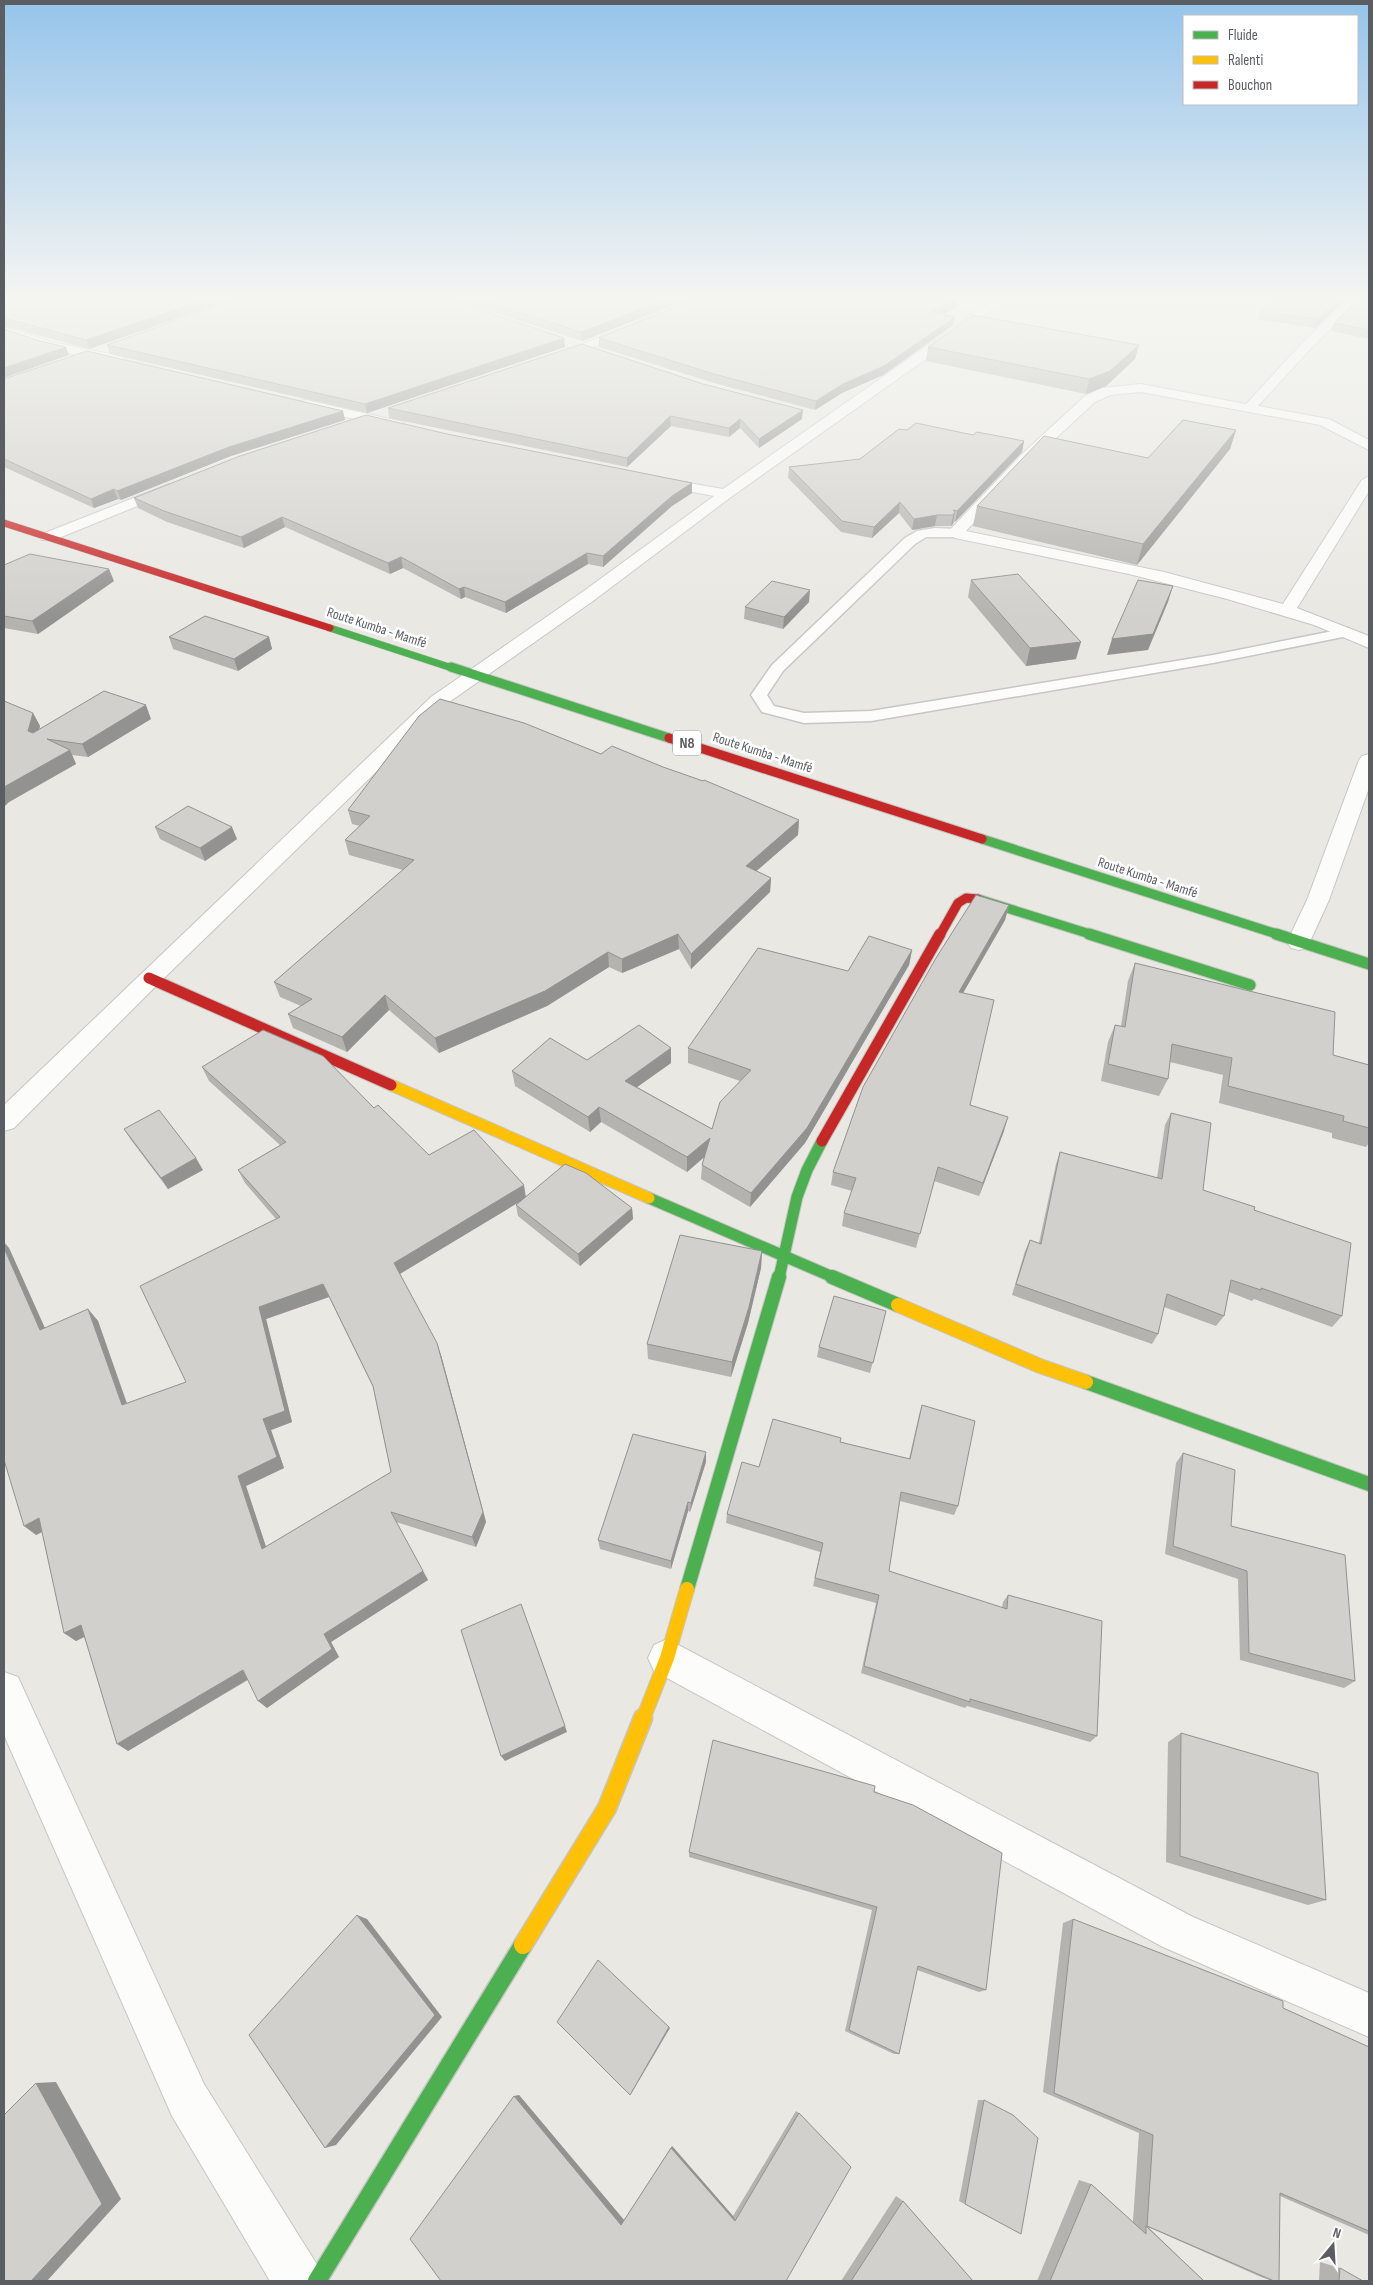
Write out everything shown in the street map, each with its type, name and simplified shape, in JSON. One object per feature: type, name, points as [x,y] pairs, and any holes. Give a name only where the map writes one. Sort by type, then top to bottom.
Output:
[{"type":"main road","name":"Route Kumba - Mamfé","points":[[4,523],[1369,964]]},
{"type":"main road","points":[[317,2281],[607,1808],[666,1658],[785,1256],[791,1213],[808,1164],[958,903],[966,898],[978,899],[1250,985]]},
{"type":"main road","points":[[149,978],[1040,1366],[1369,1484]]},
{"type":"street","points":[[313,406],[414,429]]},
{"type":"street","points":[[4,1121],[149,978],[438,701],[474,674],[587,597],[726,494],[850,406]]},
{"type":"street","points":[[955,533],[1026,458],[1083,406]]},
{"type":"street","points":[[1236,406],[1324,422],[1350,434],[1369,446]]},
{"type":"street","points":[[339,428],[388,412]]},
{"type":"street","points":[[812,415],[830,420]]},
{"type":"street","points":[[643,478],[726,494]]},
{"type":"street","points":[[1287,611],[1369,480]]},
{"type":"street","points":[[48,537],[184,482]]},
{"type":"street","points":[[955,533],[1170,578],[1287,611],[1348,632],[1369,643]]},
{"type":"street","points":[[44,554],[68,543]]},
{"type":"street","points":[[1299,942],[1318,900],[1369,760]]},
{"type":"street","points":[[666,1658],[1178,1932],[1369,2015]]},
{"type":"street","points":[[4,1691],[188,2100],[298,2281]]},
{"type":"lane","points":[[955,533],[935,532],[922,534],[910,541],[872,576],[777,668],[759,695],[768,709],[804,718],[871,716],[1213,659],[1348,632]]},
{"type":"building","points":[[4,406],[320,406],[343,411],[229,447],[117,491],[114,489],[91,499],[4,459]]},
{"type":"building","points":[[395,406],[786,406],[803,410],[759,439],[740,419],[729,428],[670,416],[627,458],[388,408]]},
{"type":"building","points":[[366,415],[447,434],[692,483],[672,496],[603,556],[587,553],[505,602],[464,587],[459,589],[401,557],[388,563],[282,517],[241,537],[164,511],[134,498],[240,456]]},
{"type":"building","points":[[1183,420],[1236,430],[1143,544],[977,506],[1044,436],[1148,458]]},
{"type":"building","points":[[916,423],[973,435],[977,432],[1024,441],[957,511],[953,510],[955,512],[953,515],[937,515],[914,519],[900,502],[874,527],[842,521],[789,467],[860,459],[899,429],[907,430]]},
{"type":"building","points":[[30,554],[109,569],[32,621],[4,616],[4,565]]},
{"type":"building","points":[[1018,574],[1081,642],[1030,648],[971,580]]},
{"type":"building","points":[[1138,580],[1173,586],[1153,634],[1112,639]]},
{"type":"building","points":[[772,581],[810,590],[784,617],[745,607]]},
{"type":"building","points":[[205,616],[269,637],[234,659],[169,637]]},
{"type":"building","points":[[104,691],[146,705],[82,744],[47,739],[70,750],[4,787],[4,701],[33,713],[28,731],[33,733]]},
{"type":"building","points":[[440,699],[524,723],[601,754],[612,746],[663,767],[704,780],[799,820],[746,866],[771,878],[691,954],[678,934],[622,959],[608,952],[545,991],[435,1038],[385,995],[342,1037],[288,1014],[312,999],[274,982],[414,860],[345,840],[370,816],[348,810],[419,716]]},
{"type":"building","points":[[188,806],[232,827],[200,848],[155,827]]},
{"type":"building","points":[[976,895],[1009,905],[959,992],[994,1000],[970,1105],[1008,1117],[983,1183],[938,1167],[920,1234],[844,1213],[856,1178],[833,1172],[863,1087],[936,958]]},
{"type":"building","points":[[869,936],[912,950],[807,1128],[751,1193],[702,1165],[710,1138],[687,1157],[599,1107],[588,1117],[512,1071],[550,1038],[587,1060],[639,1025],[671,1048],[625,1081],[712,1129],[720,1102],[751,1070],[688,1048],[758,948],[848,971]]},
{"type":"building","points":[[1135,963],[1335,1012],[1333,1055],[1369,1065],[1369,1128],[1343,1121],[1344,1116],[1228,1086],[1232,1058],[1172,1044],[1168,1079],[1108,1064],[1115,1025],[1125,1027]]},
{"type":"building","points":[[263,1030],[323,1056],[374,1108],[378,1105],[429,1155],[474,1130],[524,1185],[394,1263],[437,1343],[483,1512],[472,1537],[391,1512],[423,1571],[324,1634],[332,1649],[258,1701],[243,1670],[117,1744],[81,1625],[64,1633],[39,1518],[24,1526],[4,1460],[4,1248],[40,1330],[88,1309],[122,1405],[186,1382],[140,1286],[280,1217],[238,1170],[286,1142],[202,1067]],"holes":[[[323,1284],[373,1386],[391,1472],[262,1549],[238,1476],[277,1457],[263,1419],[285,1411],[259,1307]]]},
{"type":"building","points":[[159,1110],[196,1158],[161,1178],[124,1129]]},
{"type":"building","points":[[1171,1113],[1211,1123],[1203,1190],[1255,1207],[1254,1210],[1351,1243],[1342,1316],[1261,1288],[1261,1290],[1231,1280],[1224,1316],[1167,1294],[1158,1334],[1016,1284],[1030,1240],[1041,1244],[1060,1152],[1162,1179]]},
{"type":"building","points":[[565,1164],[586,1173],[632,1208],[578,1254],[516,1205]]},
{"type":"building","points":[[680,1235],[762,1251],[749,1307],[732,1362],[647,1344]]},
{"type":"building","points":[[834,1296],[886,1311],[873,1363],[819,1347]]},
{"type":"building","points":[[922,1405],[975,1421],[958,1506],[901,1492],[889,1571],[1007,1609],[1008,1595],[1102,1621],[1097,1736],[970,1699],[970,1702],[864,1666],[879,1595],[815,1578],[823,1543],[727,1514],[742,1462],[759,1467],[773,1419],[841,1438],[840,1442],[910,1459]]},
{"type":"building","points":[[633,1434],[706,1452],[691,1503],[688,1502],[671,1561],[598,1540]]},
{"type":"building","points":[[1183,1453],[1235,1470],[1231,1526],[1345,1555],[1355,1681],[1249,1653],[1247,1571],[1173,1546]]},
{"type":"building","points":[[521,1604],[565,1726],[501,1756],[461,1630]]},
{"type":"building","points":[[1181,1733],[1318,1773],[1326,1900],[1180,1856]]},
{"type":"building","points":[[713,1740],[875,1786],[874,1792],[913,1805],[1002,1853],[986,1990],[918,1966],[899,2054],[849,2030],[877,1907],[689,1852]]},
{"type":"building","points":[[357,1915],[435,2015],[325,2148],[249,2035]]},
{"type":"building","points":[[1073,1919],[1283,2001],[1283,2008],[1369,2047],[1369,2231],[1280,2193],[1279,2281],[1274,2281],[1147,2226],[1153,2135],[1054,2093]]},
{"type":"building","points":[[598,1960],[669,2027],[630,2095],[557,2022]]},
{"type":"building","points":[[36,2083],[102,2204],[31,2281],[4,2281],[4,2115]]},
{"type":"building","points":[[514,2096],[621,2225],[671,2148],[735,2221],[799,2113],[851,2167],[786,2281],[441,2281],[410,2239]]},
{"type":"building","points":[[984,2100],[1013,2115],[1038,2138],[1021,2234],[965,2204]]},
{"type":"building","points":[[1091,2184],[1146,2234],[1146,2226],[1204,2281],[1050,2281]]},
{"type":"building","points":[[903,2201],[973,2281],[851,2281]]},
{"type":"building","points":[[1340,2268],[1363,2281],[1339,2281]]},
{"type":"traffic: fast","points":[[330,628],[669,738]]},
{"type":"traffic: fast","points":[[982,839],[1369,964]]},
{"type":"traffic: fast","points":[[978,899],[1250,985]]},
{"type":"traffic: fast","points":[[687,1589],[785,1257],[797,1197],[807,1170],[822,1141]]},
{"type":"traffic: fast","points":[[649,1198],[898,1305]]},
{"type":"traffic: fast","points":[[1086,1382],[1369,1484]]},
{"type":"traffic: fast","points":[[317,2281],[523,1945]]},
{"type":"traffic: slow","points":[[391,1085],[649,1198]]},
{"type":"traffic: slow","points":[[898,1305],[1040,1366],[1086,1382]]},
{"type":"traffic: slow","points":[[523,1945],[607,1808],[667,1658],[687,1589]]},
{"type":"traffic: jam","points":[[4,523],[330,628]]},
{"type":"traffic: jam","points":[[669,738],[982,839]]},
{"type":"traffic: jam","points":[[822,1141],[958,903],[966,898],[978,899]]},
{"type":"traffic: jam","points":[[149,978],[391,1085]]}]
